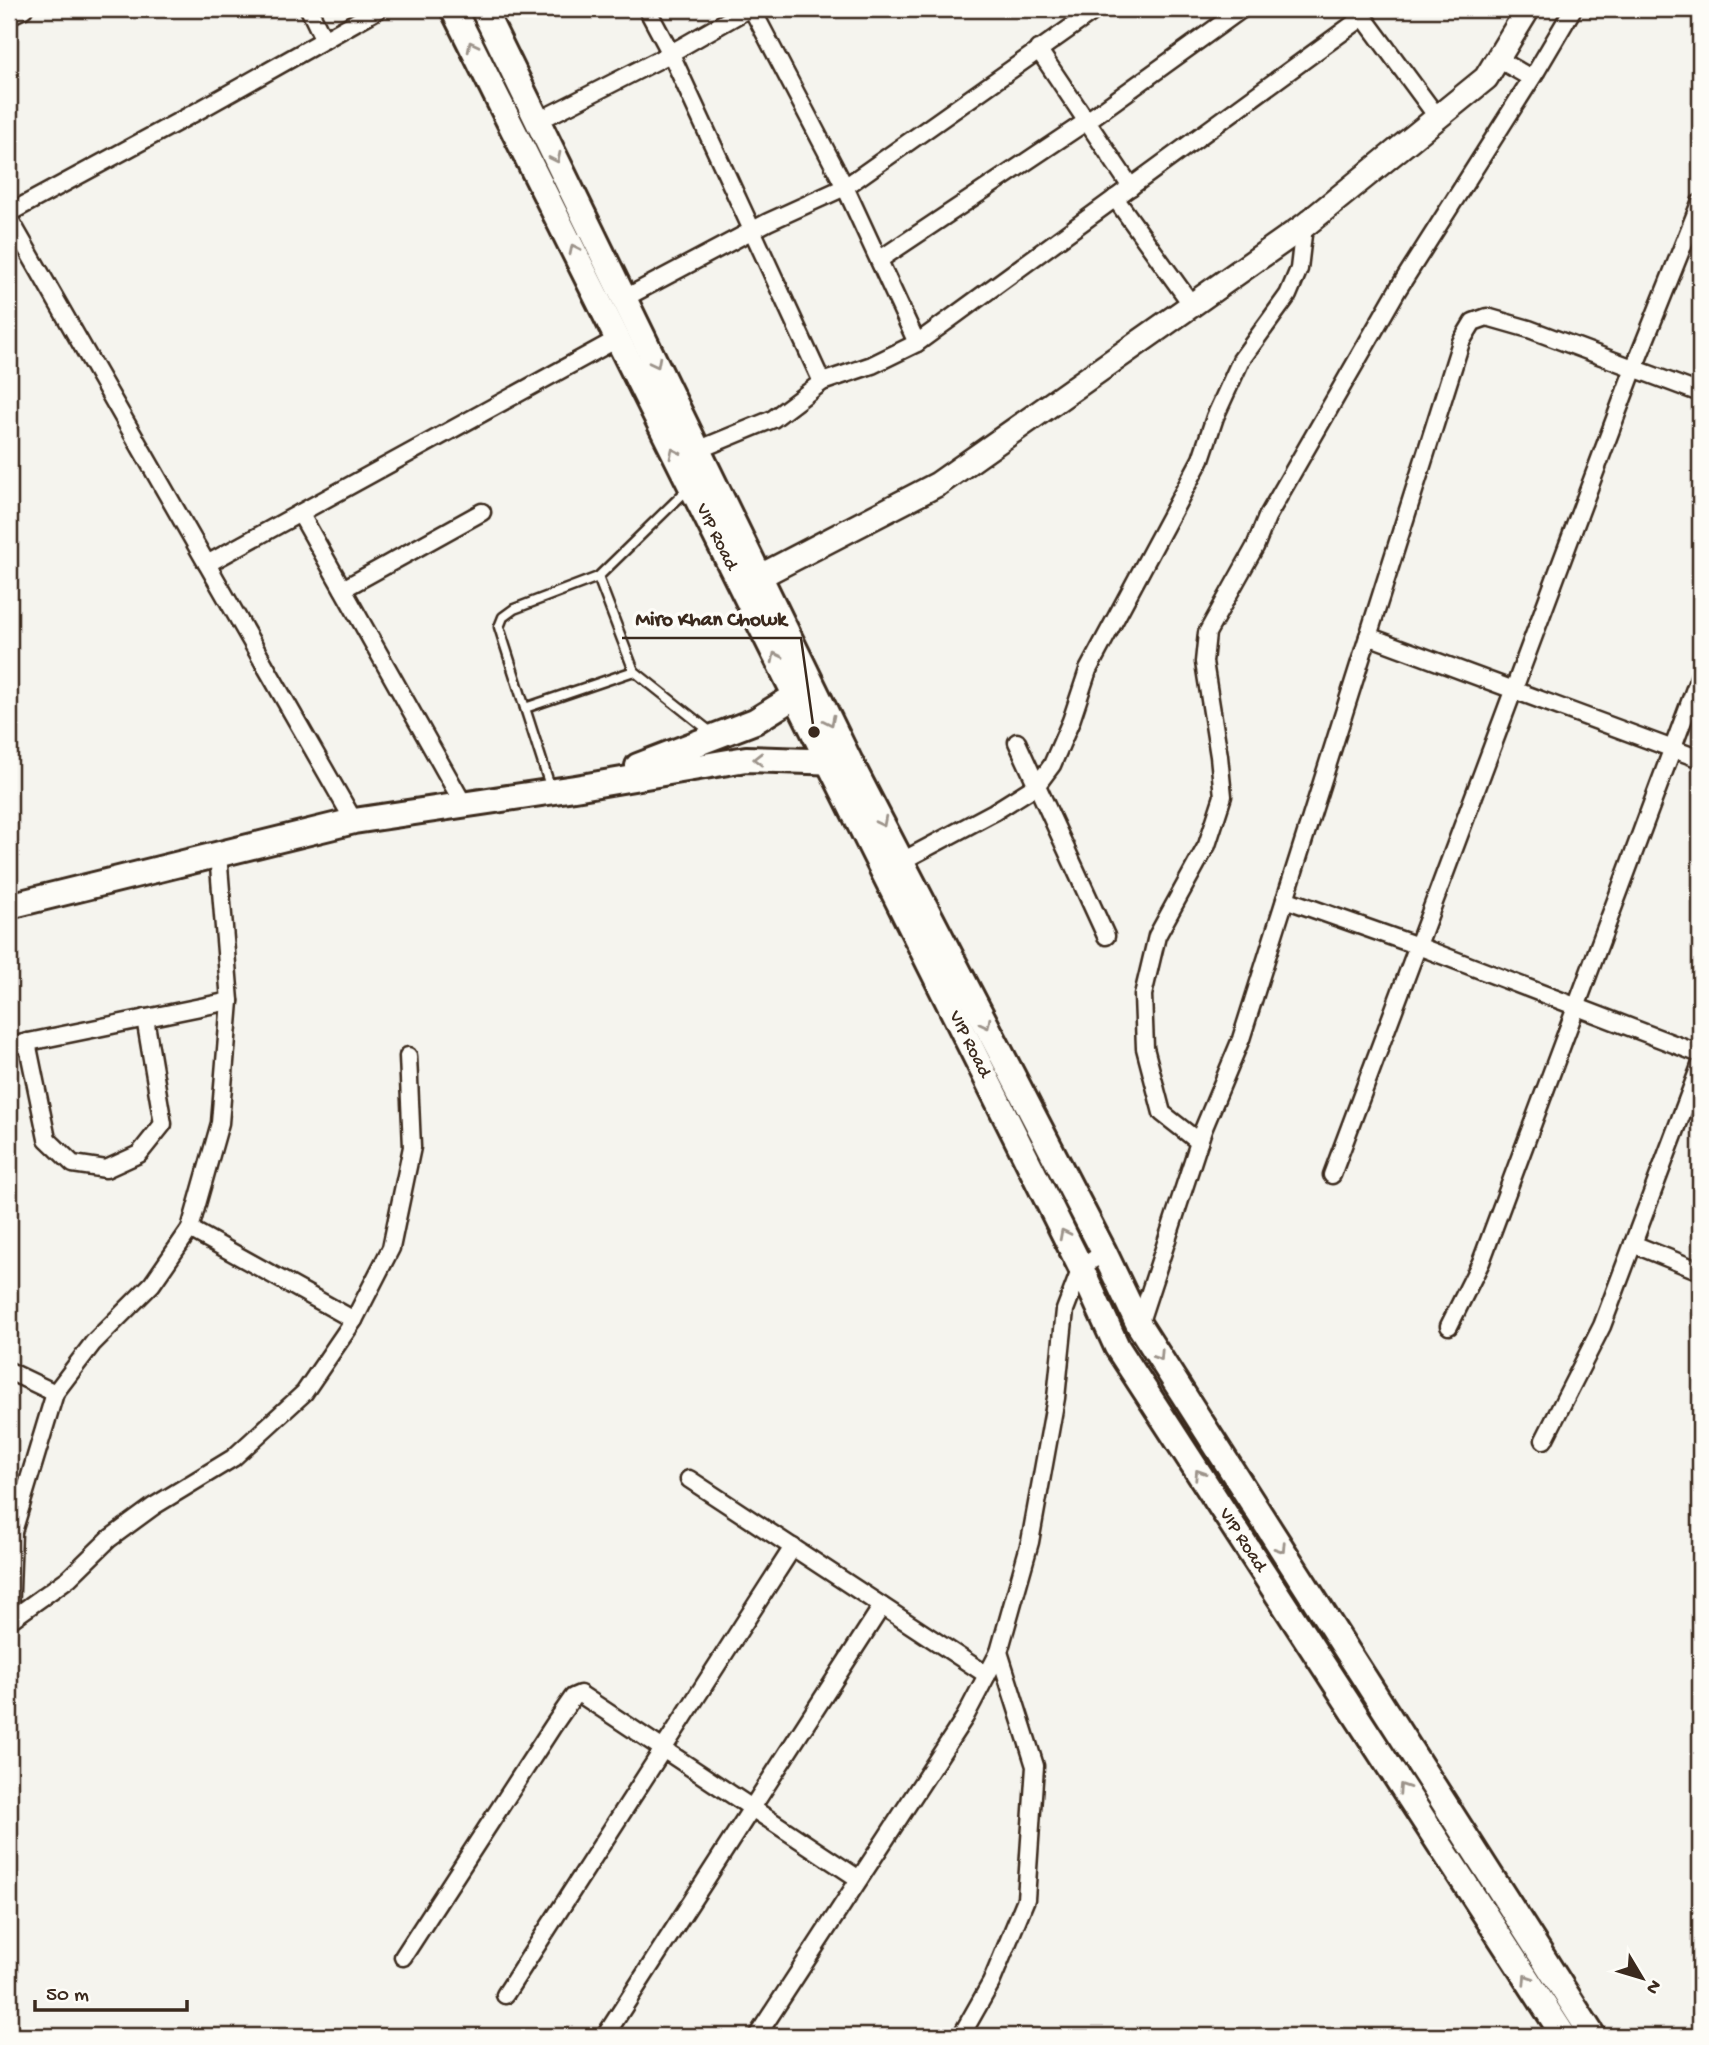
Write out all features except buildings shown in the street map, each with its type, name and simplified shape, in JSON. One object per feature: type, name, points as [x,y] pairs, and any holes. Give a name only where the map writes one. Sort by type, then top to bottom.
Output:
[{"type":"main road","name":"VIP Road","points":[[453,9],[691,487],[751,582]]},
{"type":"main road","name":"VIP Road","points":[[483,9],[623,299],[700,449],[751,582],[1117,1347],[1564,2036]]},
{"type":"main road","points":[[751,582],[938,484],[1304,226],[1486,78],[1528,9]]},
{"type":"main road","points":[[563,790],[718,737],[755,721],[804,691]]},
{"type":"main road","points":[[9,906],[354,821],[746,759],[839,762]]},
{"type":"main road","name":"VIP Road","points":[[839,762],[902,861],[1139,1325],[1593,2036]]},
{"type":"street","points":[[9,16],[22,9]]},
{"type":"street","points":[[309,9],[324,40]]},
{"type":"street","points":[[354,821],[9,215],[379,9]]},
{"type":"street","points":[[647,9],[670,52],[822,382]]},
{"type":"street","points":[[538,121],[750,9],[845,187],[918,344]]},
{"type":"street","points":[[623,299],[753,230],[845,187],[1097,9]]},
{"type":"street","points":[[879,260],[1087,121],[1242,9]]},
{"type":"street","points":[[1199,1142],[1162,1113],[1145,1048],[1143,995],[1157,936],[1207,845],[1223,796],[1204,662],[1207,633],[1255,547],[1267,517],[1398,289],[1573,9]]},
{"type":"street","points":[[700,449],[773,419],[822,382],[872,365],[918,344],[1360,13],[1438,118]]},
{"type":"street","points":[[1038,49],[1130,187]]},
{"type":"street","points":[[1497,59],[1531,78]]},
{"type":"street","points":[[1115,198],[1192,305]]},
{"type":"street","points":[[1332,1175],[1634,368],[1700,203]]},
{"type":"street","points":[[902,861],[994,812],[1037,785],[1052,765],[1088,670],[1201,459],[1215,417],[1241,360],[1288,295],[1299,269],[1304,226]]},
{"type":"street","points":[[1139,1325],[1199,1142],[1241,1039],[1461,342],[1473,322],[1487,317],[1529,329],[1700,393]]},
{"type":"street","points":[[207,564],[619,338]]},
{"type":"street","points":[[343,589],[482,512]]},
{"type":"street","points":[[300,513],[464,805]]},
{"type":"street","points":[[1368,636],[1700,760]]},
{"type":"street","points":[[1449,1326],[1481,1262],[1700,675]]},
{"type":"street","points":[[1017,742],[1106,936]]},
{"type":"street","points":[[9,1620],[13,1532],[55,1394],[93,1343],[152,1284],[190,1229],[220,1123],[230,1001],[218,855]]},
{"type":"street","points":[[1285,900],[1418,946],[1700,1054]]},
{"type":"street","points":[[9,1046],[230,1001]]},
{"type":"street","points":[[26,1042],[47,1139],[73,1164],[106,1169],[139,1154],[163,1124],[145,1018]]},
{"type":"street","points":[[9,1620],[69,1578],[109,1539],[154,1506],[233,1458],[304,1393],[354,1320],[391,1248],[412,1147],[408,1056]]},
{"type":"street","points":[[1544,1440],[1602,1326],[1700,1066]]},
{"type":"street","points":[[190,1229],[354,1320]]},
{"type":"street","points":[[1633,1244],[1700,1270]]},
{"type":"street","points":[[757,2036],[964,1717],[999,1652],[1030,1542],[1056,1398],[1065,1310],[1081,1268],[1104,1252]]},
{"type":"street","points":[[9,1371],[55,1394]]},
{"type":"street","points":[[689,1479],[987,1675]]},
{"type":"street","points":[[505,1996],[793,1547]]},
{"type":"street","points":[[605,2036],[882,1606]]},
{"type":"street","points":[[961,2036],[990,1983],[1026,1899],[1035,1766],[999,1652]]},
{"type":"street","points":[[402,1957],[573,1697],[580,1694],[859,1879]]},
{"type":"lane","points":[[563,790],[525,708],[499,627],[503,617],[514,609],[598,577],[691,487]]},
{"type":"lane","points":[[598,577],[634,671],[718,737]]},
{"type":"lane","points":[[525,708],[634,671]]},
{"type":"place","name":"Miro Khan Chowk","points":[[814,732]]}]
